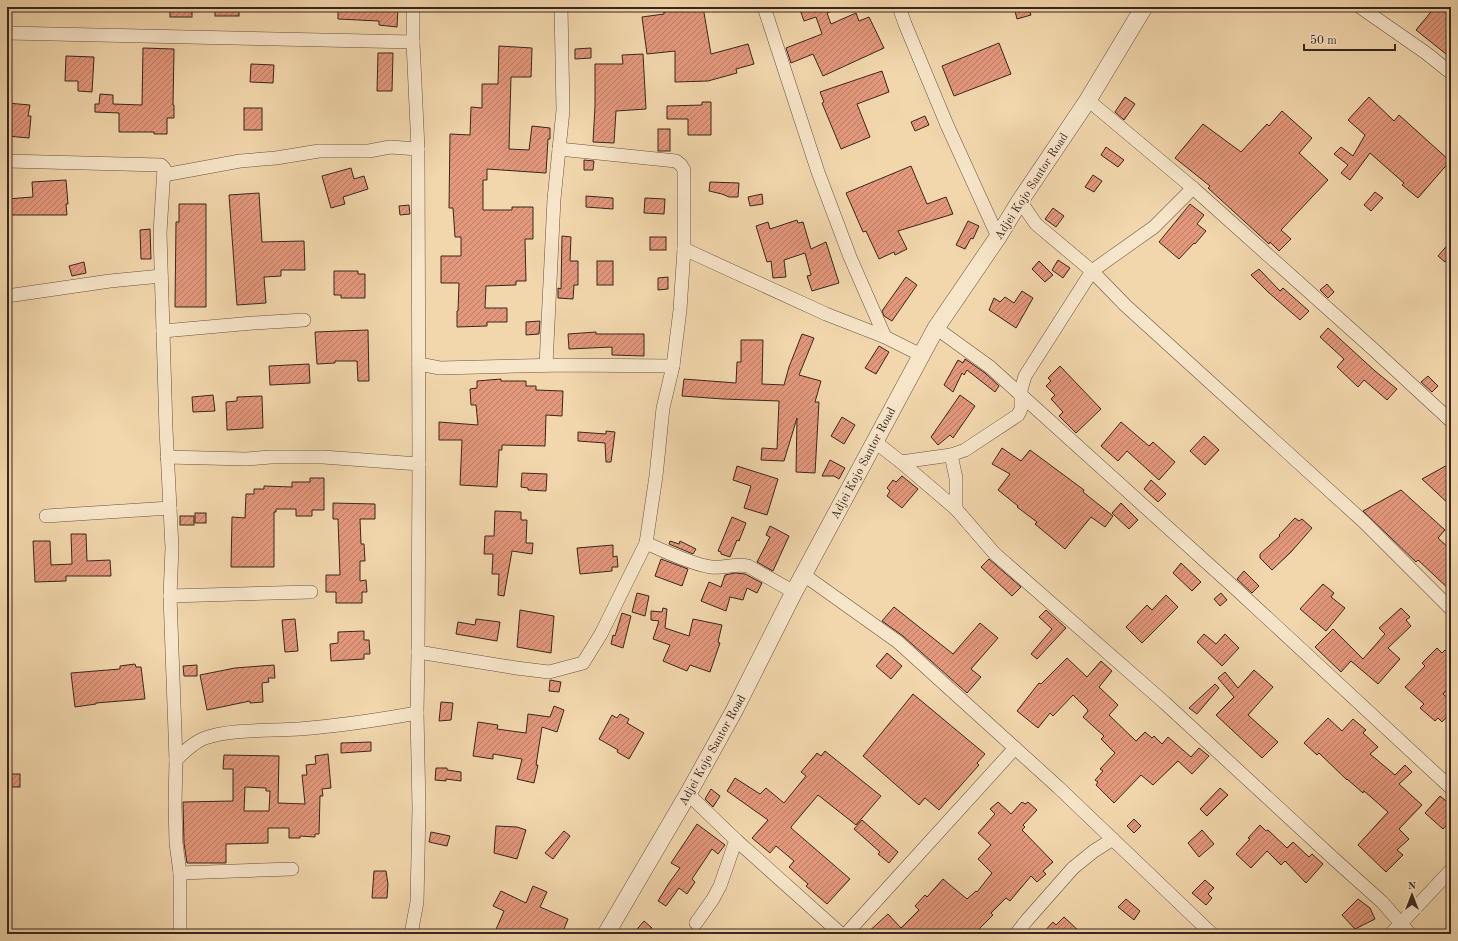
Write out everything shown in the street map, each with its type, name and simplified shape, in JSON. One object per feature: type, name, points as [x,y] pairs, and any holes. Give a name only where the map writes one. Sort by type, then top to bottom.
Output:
[{"type":"street","points":[[411,934],[417,902],[419,822],[417,713],[419,464],[418,149],[413,42],[413,7]]},
{"type":"street","points":[[546,365],[554,199],[563,110],[561,7]]},
{"type":"street","points":[[764,7],[818,172],[850,257],[885,337]]},
{"type":"street","points":[[899,7],[948,125],[998,236]]},
{"type":"street","name":"Adjei Kojo Santor Road","points":[[606,934],[688,794],[734,711],[794,592],[936,328],[1088,100],[1144,7]]},
{"type":"street","points":[[1360,7],[1426,52],[1451,73]]},
{"type":"street","points":[[7,33],[413,42]]},
{"type":"street","points":[[1088,100],[1193,188],[1451,421]]},
{"type":"street","points":[[164,174],[240,161],[276,158],[319,151],[369,151],[390,147],[418,149]]},
{"type":"street","points":[[418,652],[508,667],[550,672],[583,664],[601,634],[646,543],[656,476],[663,408],[673,366],[680,310],[684,249],[684,170],[676,161],[559,149]]},
{"type":"street","points":[[7,161],[161,165],[164,168],[160,233],[167,457],[172,548],[170,596],[176,760],[176,835],[180,873],[180,934]]},
{"type":"street","points":[[901,462],[965,450],[1018,415],[1021,409],[1021,390],[1024,376],[1092,271],[1154,227],[1193,188]]},
{"type":"street","points":[[1020,201],[1036,224],[1092,271],[1125,305],[1364,522],[1451,609]]},
{"type":"street","points":[[684,249],[826,314],[885,337],[921,355]]},
{"type":"street","points":[[7,296],[110,281],[161,276]]},
{"type":"street","points":[[163,331],[304,320]]},
{"type":"street","points":[[936,328],[990,367],[1253,604],[1451,788]]},
{"type":"street","points":[[419,364],[440,368],[546,365],[673,366]]},
{"type":"street","points":[[874,441],[956,509],[996,554],[1165,703],[1382,902],[1410,934]]},
{"type":"street","points":[[950,454],[956,478],[956,509]]},
{"type":"street","points":[[167,457],[246,459],[271,457],[323,457],[419,464]]},
{"type":"street","points":[[46,516],[170,508]]},
{"type":"street","points":[[646,543],[661,550],[712,567],[741,564],[748,566],[794,592]]},
{"type":"street","points":[[804,574],[898,642],[1113,839],[1212,934]]},
{"type":"street","points":[[170,596],[311,592]]},
{"type":"street","points":[[176,760],[190,747],[204,739],[222,734],[308,728],[370,721],[417,713]]},
{"type":"street","points":[[846,934],[1015,748]]},
{"type":"street","points":[[688,794],[736,840],[841,934]]},
{"type":"street","points":[[1016,934],[1026,920],[1072,868],[1113,839]]},
{"type":"street","points":[[696,923],[713,899],[720,886],[736,840]]},
{"type":"street","points":[[180,873],[292,869]]},
{"type":"street","points":[[1391,934],[1451,870]]},
{"type":"building","points":[[170,7],[192,7],[192,17],[170,17]]},
{"type":"building","points":[[215,7],[239,7],[239,16],[215,16]]},
{"type":"building","points":[[338,7],[398,7],[397,27],[379,25],[379,21],[338,19]]},
{"type":"building","points":[[687,7],[703,7],[711,54],[748,44],[754,64],[736,69],[737,73],[708,81],[675,82],[675,51],[647,54],[642,17],[664,14],[664,12]]},
{"type":"building","points":[[799,7],[839,7],[827,13],[831,24],[856,13],[859,21],[869,17],[884,48],[823,76],[813,54],[791,63],[786,48],[822,34],[816,17],[804,21]]},
{"type":"building","points":[[1014,7],[1028,7],[1031,15],[1017,19]]},
{"type":"building","points":[[1435,7],[1451,7],[1451,58],[1416,30]]},
{"type":"building","points":[[999,43],[1011,74],[954,96],[942,66]]},
{"type":"building","points":[[499,46],[532,48],[531,77],[511,77],[509,149],[529,150],[532,126],[550,128],[546,173],[487,169],[487,180],[483,180],[483,210],[512,210],[512,207],[533,207],[533,239],[525,239],[526,281],[516,281],[516,285],[486,286],[485,308],[507,308],[507,322],[487,322],[487,326],[457,327],[459,283],[441,283],[441,256],[461,256],[461,237],[455,237],[453,208],[449,208],[450,134],[470,135],[471,107],[482,108],[482,84],[498,84]]},
{"type":"building","points":[[143,48],[174,49],[174,118],[167,118],[167,134],[154,134],[154,132],[119,132],[119,113],[95,112],[95,104],[99,104],[100,94],[113,95],[113,104],[142,105]]},
{"type":"building","points":[[591,48],[591,58],[575,59],[575,49]]},
{"type":"building","points":[[378,53],[393,53],[392,91],[377,91]]},
{"type":"building","points":[[643,54],[646,109],[616,111],[614,143],[593,142],[595,64],[623,64],[622,55]]},
{"type":"building","points":[[66,56],[94,57],[92,92],[78,91],[78,81],[65,81]]},
{"type":"building","points":[[251,64],[274,65],[273,83],[250,82]]},
{"type":"building","points":[[882,71],[889,92],[857,104],[870,137],[841,149],[822,103],[824,102],[820,92]]},
{"type":"building","points":[[1125,97],[1135,104],[1124,120],[1115,112]]},
{"type":"building","points":[[1369,97],[1394,121],[1399,115],[1450,161],[1418,198],[1402,185],[1404,183],[1370,153],[1350,180],[1341,173],[1348,165],[1334,154],[1341,147],[1353,156],[1365,135],[1348,120]]},
{"type":"building","points":[[702,102],[711,102],[711,135],[688,135],[688,119],[667,119],[667,106],[702,105]]},
{"type":"building","points":[[7,103],[30,105],[28,116],[31,116],[29,138],[7,136]]},
{"type":"building","points":[[244,108],[262,108],[262,130],[244,130]]},
{"type":"building","points":[[1282,111],[1312,138],[1299,153],[1328,180],[1281,230],[1291,239],[1279,251],[1270,242],[1269,244],[1208,188],[1210,186],[1175,158],[1203,124],[1241,152],[1267,124],[1269,126]]},
{"type":"building","points":[[925,116],[929,125],[915,131],[911,122]]},
{"type":"building","points":[[658,129],[670,129],[670,151],[658,151]]},
{"type":"building","points":[[1106,147],[1124,160],[1118,167],[1101,155]]},
{"type":"building","points":[[584,160],[594,161],[593,170],[584,170]]},
{"type":"building","points":[[911,166],[927,204],[946,197],[953,214],[898,231],[907,249],[895,255],[894,252],[879,259],[866,231],[863,232],[846,193]]},
{"type":"building","points":[[351,168],[354,179],[364,176],[368,189],[343,197],[345,204],[331,208],[322,176]]},
{"type":"building","points":[[1093,175],[1102,181],[1094,192],[1085,187]]},
{"type":"building","points":[[66,180],[68,204],[66,204],[67,215],[7,215],[7,199],[33,197],[32,182]]},
{"type":"building","points":[[710,182],[739,183],[738,197],[729,197],[709,191]]},
{"type":"building","points":[[1375,192],[1383,198],[1371,211],[1364,205]]},
{"type":"building","points":[[259,193],[262,242],[304,241],[305,270],[281,270],[281,276],[264,277],[266,303],[237,305],[229,195]]},
{"type":"building","points":[[762,194],[763,204],[750,206],[748,197]]},
{"type":"building","points":[[586,196],[613,198],[613,209],[586,207]]},
{"type":"building","points":[[645,198],[665,199],[664,214],[644,213]]},
{"type":"building","points":[[179,204],[206,204],[206,307],[175,307],[176,222],[179,222]]},
{"type":"building","points":[[1190,204],[1204,215],[1197,224],[1206,231],[1179,259],[1159,242]]},
{"type":"building","points":[[409,205],[410,214],[400,215],[399,206]]},
{"type":"building","points":[[1053,208],[1064,216],[1056,227],[1045,219]]},
{"type":"building","points":[[797,220],[798,223],[803,222],[811,249],[826,242],[839,283],[812,291],[807,276],[811,275],[805,253],[784,260],[786,277],[773,278],[771,261],[767,262],[756,226],[768,222],[770,229]]},
{"type":"building","points":[[968,221],[979,226],[973,239],[971,238],[965,249],[956,245]]},
{"type":"building","points":[[150,229],[151,259],[141,259],[140,230]]},
{"type":"building","points":[[562,236],[571,237],[570,261],[578,261],[578,285],[574,285],[573,299],[558,298],[558,288],[561,289]]},
{"type":"building","points":[[650,237],[666,237],[666,250],[650,250]]},
{"type":"building","points":[[1451,241],[1451,255],[1445,262],[1438,256]]},
{"type":"building","points":[[1058,260],[1070,268],[1063,278],[1052,270]]},
{"type":"building","points":[[597,261],[613,261],[613,285],[597,285]]},
{"type":"building","points":[[1039,261],[1053,275],[1045,282],[1032,269]]},
{"type":"building","points":[[84,262],[86,273],[72,276],[69,266]]},
{"type":"building","points":[[1259,269],[1280,291],[1283,288],[1309,311],[1300,320],[1251,275]]},
{"type":"building","points":[[334,271],[358,271],[358,274],[365,274],[365,298],[341,298],[341,295],[334,295]]},
{"type":"building","points":[[668,277],[668,289],[658,290],[658,278]]},
{"type":"building","points":[[906,277],[917,285],[892,321],[884,316],[882,311]]},
{"type":"building","points":[[1327,284],[1334,292],[1328,298],[1320,290]]},
{"type":"building","points":[[1022,291],[1033,298],[1016,328],[989,310],[994,298],[1000,302],[1005,297],[1014,303]]},
{"type":"building","points":[[540,321],[539,334],[526,335],[526,322]]},
{"type":"building","points":[[1328,328],[1397,389],[1387,400],[1364,380],[1358,387],[1337,367],[1344,359],[1320,337]]},
{"type":"building","points":[[368,330],[369,381],[358,381],[357,361],[335,361],[335,363],[317,364],[315,332]]},
{"type":"building","points":[[596,332],[596,334],[644,334],[644,356],[612,355],[612,347],[569,349],[568,334]]},
{"type":"building","points":[[802,334],[814,338],[799,375],[821,381],[815,402],[819,402],[815,473],[796,472],[797,418],[784,461],[761,460],[762,448],[777,449],[779,401],[682,396],[684,379],[736,383],[737,362],[741,362],[741,340],[763,340],[762,384],[784,385],[789,367]]},
{"type":"building","points":[[879,346],[889,352],[876,374],[865,368]]},
{"type":"building","points":[[965,359],[985,373],[999,386],[995,392],[967,370],[964,375],[962,373],[953,392],[944,385],[958,360],[963,363]]},
{"type":"building","points":[[309,364],[310,383],[270,385],[269,366]]},
{"type":"building","points":[[1060,366],[1101,409],[1076,433],[1059,416],[1063,412],[1051,399],[1055,395],[1046,386],[1051,381],[1048,378]]},
{"type":"building","points":[[1428,376],[1438,386],[1432,392],[1421,382]]},
{"type":"building","points":[[501,379],[501,381],[526,381],[526,386],[536,386],[536,390],[563,391],[562,416],[546,415],[545,446],[502,445],[502,450],[499,450],[497,487],[460,485],[462,440],[439,440],[439,422],[478,425],[476,405],[471,405],[470,389],[477,388],[477,381]]},
{"type":"building","points":[[213,395],[215,411],[193,412],[192,397]]},
{"type":"building","points":[[960,395],[975,406],[953,438],[950,435],[938,445],[931,437]]},
{"type":"building","points":[[262,396],[263,428],[227,430],[226,402],[237,401],[237,397]]},
{"type":"building","points":[[842,417],[855,425],[844,444],[831,436]]},
{"type":"building","points":[[1121,422],[1149,446],[1153,442],[1175,462],[1159,480],[1127,451],[1118,461],[1101,446]]},
{"type":"building","points":[[606,431],[615,432],[611,462],[606,462],[605,443],[578,441],[578,432],[606,434]]},
{"type":"building","points":[[1204,436],[1219,450],[1205,465],[1190,451]]},
{"type":"building","points":[[1002,448],[1021,461],[1030,450],[1084,490],[1083,492],[1113,516],[1105,527],[1091,517],[1065,549],[1035,524],[1037,522],[998,490],[1010,474],[992,464]]},
{"type":"building","points":[[830,460],[845,468],[839,479],[834,476],[822,476]]},
{"type":"building","points":[[1451,463],[1451,506],[1422,479]]},
{"type":"building","points":[[737,466],[778,479],[767,515],[744,508],[751,486],[733,480]]},
{"type":"building","points":[[522,473],[547,474],[546,491],[528,490],[528,488],[521,487]]},
{"type":"building","points":[[902,476],[918,489],[902,508],[887,496],[890,491],[887,488],[893,480],[896,482]]},
{"type":"building","points":[[310,478],[324,478],[324,510],[312,510],[312,516],[296,516],[296,509],[276,509],[276,512],[274,512],[274,567],[231,567],[232,517],[245,518],[246,494],[254,494],[254,489],[264,489],[264,486],[292,487],[292,482],[310,482]]},
{"type":"building","points":[[1151,480],[1166,494],[1158,502],[1144,489]]},
{"type":"building","points":[[1401,490],[1445,530],[1438,538],[1451,550],[1451,591],[1418,560],[1416,562],[1363,511]]},
{"type":"building","points":[[333,503],[375,504],[375,519],[360,519],[361,544],[364,544],[365,561],[360,561],[360,581],[366,580],[367,592],[362,592],[362,603],[336,603],[336,592],[326,592],[326,575],[340,575],[338,519],[333,519]]},
{"type":"building","points":[[1121,503],[1138,520],[1129,529],[1112,513]]},
{"type":"building","points":[[495,511],[521,512],[521,520],[527,520],[526,543],[533,543],[532,554],[512,551],[504,596],[498,595],[499,574],[492,574],[493,554],[484,554],[485,536],[494,536]]},
{"type":"building","points":[[195,513],[206,513],[206,523],[195,523]]},
{"type":"building","points":[[180,516],[194,516],[194,525],[180,525]]},
{"type":"building","points":[[732,517],[746,523],[739,541],[737,540],[730,557],[721,554],[721,552],[718,551]]},
{"type":"building","points":[[1295,518],[1299,521],[1302,519],[1312,528],[1291,552],[1272,570],[1260,558],[1260,554],[1280,536],[1279,535]]},
{"type":"building","points":[[770,526],[789,536],[773,571],[757,562],[770,537],[766,535]]},
{"type":"building","points":[[71,534],[86,534],[87,561],[110,560],[111,576],[66,576],[66,581],[35,582],[33,541],[50,541],[51,565],[72,564]]},
{"type":"building","points":[[670,541],[679,544],[680,541],[696,549],[693,554],[669,544]]},
{"type":"building","points":[[613,545],[613,557],[617,556],[618,567],[612,567],[612,571],[580,574],[577,548]]},
{"type":"building","points":[[661,559],[688,569],[682,586],[655,576]]},
{"type":"building","points":[[989,559],[1021,587],[1012,596],[981,567]]},
{"type":"building","points":[[1181,563],[1201,582],[1192,591],[1173,573]]},
{"type":"building","points":[[1244,571],[1259,586],[1252,593],[1237,579]]},
{"type":"building","points":[[735,573],[745,574],[762,583],[757,593],[747,588],[743,600],[730,597],[726,611],[701,601],[709,582],[721,587],[725,575]]},
{"type":"building","points":[[1323,584],[1334,593],[1331,597],[1345,608],[1326,631],[1300,609]]},
{"type":"building","points":[[637,593],[649,596],[645,616],[632,612]]},
{"type":"building","points":[[1221,593],[1227,600],[1220,606],[1214,599]]},
{"type":"building","points":[[1166,595],[1178,607],[1142,643],[1126,627],[1147,605],[1152,610]]},
{"type":"building","points":[[894,607],[953,654],[980,623],[998,638],[971,669],[981,677],[967,693],[903,636],[882,621]]},
{"type":"building","points":[[663,608],[667,609],[665,628],[689,636],[693,619],[722,625],[718,642],[720,643],[710,672],[690,665],[687,671],[663,661],[670,645],[653,639],[659,621],[651,620],[651,611],[662,612]]},
{"type":"building","points":[[1401,608],[1410,617],[1406,620],[1411,626],[1388,648],[1400,659],[1378,684],[1351,661],[1341,672],[1315,647],[1333,629],[1363,659],[1385,634],[1379,628]]},
{"type":"building","points":[[520,610],[554,616],[551,653],[517,647]]},
{"type":"building","points":[[1046,610],[1066,628],[1037,659],[1031,654],[1052,629],[1039,617]]},
{"type":"building","points":[[622,613],[631,616],[623,648],[611,644]]},
{"type":"building","points":[[295,619],[298,651],[285,652],[282,620]]},
{"type":"building","points":[[476,619],[500,622],[497,641],[456,634],[458,622],[475,625]]},
{"type":"building","points":[[364,631],[364,640],[369,640],[370,654],[364,654],[364,659],[331,661],[330,644],[338,643],[338,632]]},
{"type":"building","points":[[1204,634],[1216,644],[1225,634],[1239,648],[1222,666],[1197,642]]},
{"type":"building","points":[[1437,648],[1442,653],[1445,650],[1451,655],[1451,685],[1443,694],[1451,701],[1451,712],[1442,722],[1438,718],[1435,721],[1420,708],[1424,704],[1405,687],[1425,666],[1422,663]]},
{"type":"building","points":[[887,653],[902,666],[891,679],[876,666]]},
{"type":"building","points":[[1067,658],[1087,677],[1101,661],[1112,671],[1099,687],[1118,705],[1109,715],[1136,741],[1145,732],[1152,738],[1154,736],[1162,744],[1168,737],[1191,757],[1199,748],[1209,756],[1192,774],[1178,761],[1153,785],[1141,775],[1114,803],[1096,785],[1098,782],[1095,780],[1103,771],[1100,769],[1115,753],[1101,739],[1104,736],[1083,717],[1088,711],[1073,695],[1053,716],[1050,713],[1038,728],[1017,711],[1039,683],[1041,684]]},
{"type":"building","points":[[135,664],[136,667],[141,667],[145,699],[96,703],[75,707],[71,673],[120,669],[120,666]]},
{"type":"building","points":[[197,665],[197,676],[184,676],[183,666]]},
{"type":"building","points":[[274,665],[275,678],[268,678],[269,682],[262,683],[263,702],[250,703],[250,701],[207,710],[200,675],[235,668]]},
{"type":"building","points":[[1254,670],[1273,687],[1248,715],[1278,742],[1262,758],[1216,715],[1234,697],[1218,678],[1225,672],[1238,688]]},
{"type":"building","points":[[550,680],[561,682],[559,692],[549,691]]},
{"type":"building","points":[[1215,684],[1219,688],[1197,714],[1189,708]]},
{"type":"building","points":[[913,694],[985,754],[977,763],[979,765],[939,810],[925,798],[919,805],[863,756]]},
{"type":"building","points":[[441,702],[453,703],[451,720],[439,721]]},
{"type":"building","points":[[554,706],[564,710],[557,732],[542,727],[536,765],[538,765],[534,783],[517,779],[522,759],[493,754],[493,759],[473,756],[478,722],[498,725],[497,729],[526,733],[528,714],[550,717]]},
{"type":"building","points":[[620,714],[629,719],[627,723],[644,733],[629,759],[617,752],[618,750],[599,739],[612,715],[617,718]]},
{"type":"building","points":[[1328,718],[1342,731],[1353,719],[1366,730],[1363,733],[1378,747],[1370,754],[1395,775],[1405,765],[1412,772],[1399,784],[1422,805],[1399,829],[1409,839],[1397,850],[1403,855],[1386,872],[1358,845],[1388,812],[1364,791],[1363,793],[1347,780],[1319,753],[1317,755],[1304,743]]},
{"type":"building","points":[[371,742],[371,751],[341,753],[341,743]]},
{"type":"building","points":[[825,751],[881,796],[856,825],[818,795],[791,827],[850,879],[827,904],[806,886],[808,884],[789,867],[794,861],[776,846],[770,853],[752,838],[768,820],[727,791],[735,778],[760,794],[766,788],[784,803],[806,776],[801,772],[817,753],[821,756]]},
{"type":"building","points":[[328,754],[331,788],[322,789],[323,796],[320,796],[319,834],[315,834],[315,837],[300,836],[300,838],[289,838],[289,828],[268,828],[268,843],[226,844],[226,863],[187,863],[184,843],[183,802],[233,801],[233,769],[223,769],[224,755],[279,756],[278,803],[305,804],[302,775],[307,775],[306,765],[316,764],[315,756]],"holes":[[[245,787],[266,788],[266,791],[270,791],[269,811],[244,811]]]},
{"type":"building","points":[[436,768],[447,768],[447,770],[461,772],[461,781],[446,779],[446,781],[435,780]]},
{"type":"building","points":[[8,774],[20,774],[20,787],[8,787]]},
{"type":"building","points":[[1220,788],[1228,795],[1207,816],[1200,809]]},
{"type":"building","points":[[711,789],[720,796],[713,807],[705,799]]},
{"type":"building","points":[[1440,796],[1451,805],[1451,820],[1443,829],[1425,813]]},
{"type":"building","points":[[998,802],[1011,814],[1022,802],[1025,804],[1028,802],[1037,810],[1023,825],[1025,827],[1022,830],[1053,862],[1043,871],[1046,874],[1037,882],[1031,876],[1010,901],[1006,898],[991,913],[993,915],[974,934],[866,934],[888,914],[901,928],[919,910],[915,906],[925,895],[927,897],[943,879],[967,899],[976,891],[977,892],[992,873],[978,859],[991,845],[978,833],[995,814],[990,809]]},
{"type":"building","points":[[1134,819],[1141,826],[1134,833],[1127,826]]},
{"type":"building","points":[[862,820],[898,852],[889,863],[878,854],[880,852],[854,829]]},
{"type":"building","points":[[697,824],[725,845],[718,854],[712,849],[692,879],[695,882],[687,894],[679,888],[666,906],[658,901],[680,868],[671,863]]},
{"type":"building","points":[[1260,825],[1266,831],[1268,830],[1287,848],[1293,842],[1309,857],[1312,854],[1323,864],[1306,883],[1285,861],[1281,865],[1267,851],[1251,868],[1236,854],[1250,839],[1248,838]]},
{"type":"building","points":[[496,826],[517,827],[526,830],[517,859],[494,853]]},
{"type":"building","points":[[1202,830],[1214,844],[1199,857],[1188,843]]},
{"type":"building","points":[[564,831],[570,836],[553,859],[545,853]]},
{"type":"building","points":[[431,832],[450,836],[447,846],[429,842]]},
{"type":"building","points":[[374,871],[386,871],[388,884],[387,898],[372,898]]},
{"type":"building","points":[[1205,880],[1214,888],[1208,894],[1212,898],[1206,905],[1192,893]]},
{"type":"building","points":[[533,886],[547,892],[540,907],[568,919],[562,934],[494,934],[504,911],[493,906],[501,891],[526,903]]},
{"type":"building","points":[[1126,899],[1140,911],[1134,920],[1118,907]]},
{"type":"building","points":[[1358,899],[1370,908],[1375,919],[1355,929],[1342,915]]},
{"type":"building","points":[[1064,917],[1082,934],[1042,934],[1053,922],[1056,925]]},
{"type":"building","points":[[644,921],[652,928],[647,934],[633,934]]}]
